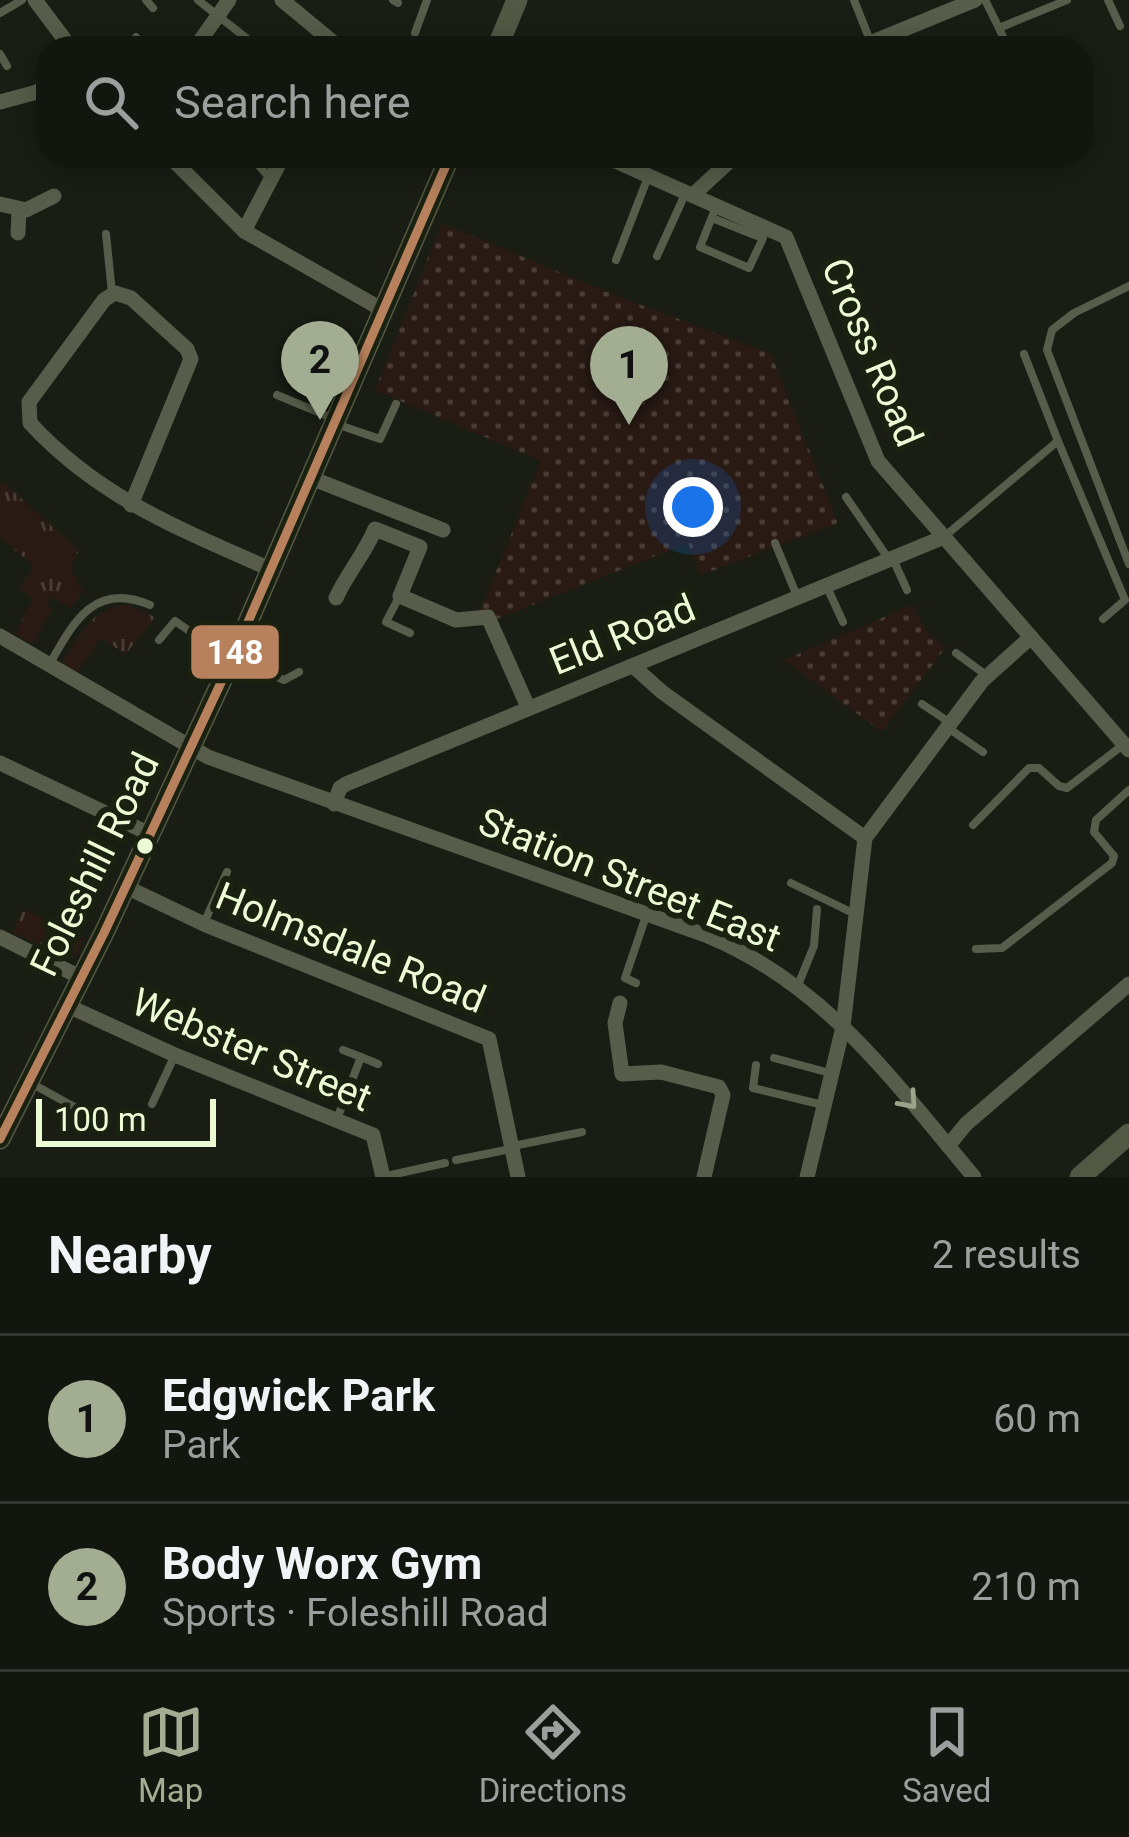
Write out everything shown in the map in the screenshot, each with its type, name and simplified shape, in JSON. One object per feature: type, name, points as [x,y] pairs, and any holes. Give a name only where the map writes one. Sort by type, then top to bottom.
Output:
[{"type":"main road","points":[[502,36],[517,0]]},
{"type":"main road","name":"Foleshill Road","points":[[3,1125],[126,887],[232,659],[445,168]]},
{"type":"main road","points":[[1084,1176],[1129,1134]]},
{"type":"street","points":[[35,0],[62,36]]},
{"type":"street","points":[[203,36],[229,0]]},
{"type":"street","points":[[282,0],[326,36]]},
{"type":"street","points":[[884,36],[933,8],[975,0]]},
{"type":"street","points":[[0,101],[36,92]]},
{"type":"street","points":[[181,168],[244,231],[383,310]]},
{"type":"street","points":[[244,231],[277,168]]},
{"type":"street","name":"Cross Road","points":[[631,168],[689,194],[714,212],[789,242],[878,461],[1126,747]]},
{"type":"street","points":[[689,194],[720,168]]},
{"type":"street","points":[[0,204],[19,210],[54,196]]},
{"type":"street","points":[[18,233],[19,210]]},
{"type":"street","points":[[131,505],[191,359],[187,349],[131,298],[112,295],[29,402],[32,427],[131,505],[272,570]]},
{"type":"street","points":[[311,478],[443,530]]},
{"type":"street","points":[[337,598],[349,568],[362,559],[375,529],[420,548],[400,596],[456,620],[488,616],[528,707]]},
{"type":"street","name":"Eld Road","points":[[334,804],[346,784],[944,537]]},
{"type":"street","name":"Station Street East","points":[[0,635],[190,748],[729,945],[797,985],[843,1027],[974,1177]]},
{"type":"street","points":[[807,1177],[843,1027],[865,838],[988,676],[1031,637]]},
{"type":"street","points":[[633,666],[662,692],[865,838]]},
{"type":"street","points":[[0,763],[150,834]]},
{"type":"street","name":"Holmsdale Road","points":[[126,887],[204,924],[489,1039],[518,1177]]},
{"type":"street","points":[[0,937],[80,977]]},
{"type":"street","points":[[948,1146],[966,1124],[1129,984]]},
{"type":"street","name":"Webster Street","points":[[66,1005],[373,1135],[382,1177]]},
{"type":"street","points":[[612,1011],[622,1074],[661,1072],[719,1087],[723,1095],[704,1177]]},
{"type":"lane","points":[[0,13],[22,0]]},
{"type":"lane","points":[[198,0],[244,36]]},
{"type":"lane","points":[[416,33],[427,0]]},
{"type":"lane","points":[[854,0],[864,36]]},
{"type":"lane","points":[[985,0],[1003,36]]},
{"type":"lane","points":[[999,28],[1067,0]]},
{"type":"lane","points":[[1108,0],[1120,26]]},
{"type":"lane","points":[[0,54],[7,66]]},
{"type":"lane","points":[[261,168],[271,179]]},
{"type":"lane","points":[[616,260],[649,176]]},
{"type":"lane","points":[[657,256],[689,194]]},
{"type":"lane","points":[[714,212],[700,247],[749,268],[763,238],[755,229]]},
{"type":"lane","points":[[106,234],[112,295]]},
{"type":"lane","points":[[1129,286],[1074,313],[1052,330],[1047,350],[1129,564]]},
{"type":"lane","points":[[1024,354],[1125,600],[1103,619]]},
{"type":"lane","points":[[277,394],[380,439],[396,404]]},
{"type":"lane","points":[[944,537],[1058,441]]},
{"type":"lane","points":[[845,497],[891,558],[908,590]]},
{"type":"lane","points":[[775,543],[798,597]]},
{"type":"lane","points":[[827,585],[843,622]]},
{"type":"lane","points":[[400,596],[386,622],[410,633]]},
{"type":"lane","points":[[49,665],[81,615],[95,604],[125,597],[150,605]]},
{"type":"lane","points":[[159,640],[175,621],[232,659],[284,680],[298,672]]},
{"type":"lane","points":[[956,653],[988,676]]},
{"type":"lane","points":[[922,704],[983,752]]},
{"type":"lane","points":[[974,824],[1029,768],[1039,768],[1067,788],[1126,747]]},
{"type":"lane","points":[[976,950],[1002,948],[1112,862],[1114,856],[1094,832],[1096,820],[1129,790]]},
{"type":"lane","points":[[204,924],[227,872]]},
{"type":"lane","points":[[791,884],[856,915]]},
{"type":"lane","points":[[797,985],[814,946],[818,909]]},
{"type":"lane","points":[[636,983],[625,978],[646,914]]},
{"type":"lane","points":[[343,1050],[379,1064]]},
{"type":"lane","points":[[152,1104],[175,1055]]},
{"type":"lane","points":[[336,1120],[361,1057]]},
{"type":"lane","points":[[774,1058],[832,1073]]},
{"type":"lane","points":[[756,1065],[753,1088],[824,1106]]},
{"type":"lane","points":[[28,1081],[78,1109]]},
{"type":"lane","points":[[382,1177],[582,1132]]},
{"type":"green space","points":[[442,223],[771,354],[838,523],[701,575],[688,543],[497,619],[493,610],[480,611],[541,461],[375,390]]},
{"type":"green space","points":[[3,482],[79,551],[70,568],[84,590],[71,608],[51,597],[46,605],[52,609],[32,644],[15,634],[33,599],[19,589],[34,566],[0,537]]},
{"type":"green space","points":[[127,605],[155,617],[126,654],[100,638],[78,672],[62,663],[95,617]]},
{"type":"green space","points":[[912,605],[929,635],[946,647],[882,732],[784,660]]},
{"type":"green space","points":[[24,909],[84,939],[75,958],[12,932]]},
{"type":"transit line","name":"148","points":[[0,1139],[104,933],[232,659],[445,168]]},
{"type":"place","name":"Body Worx Gym","points":[[320,420]]},
{"type":"place","name":"Edgwick Park","points":[[629,425]]}]
